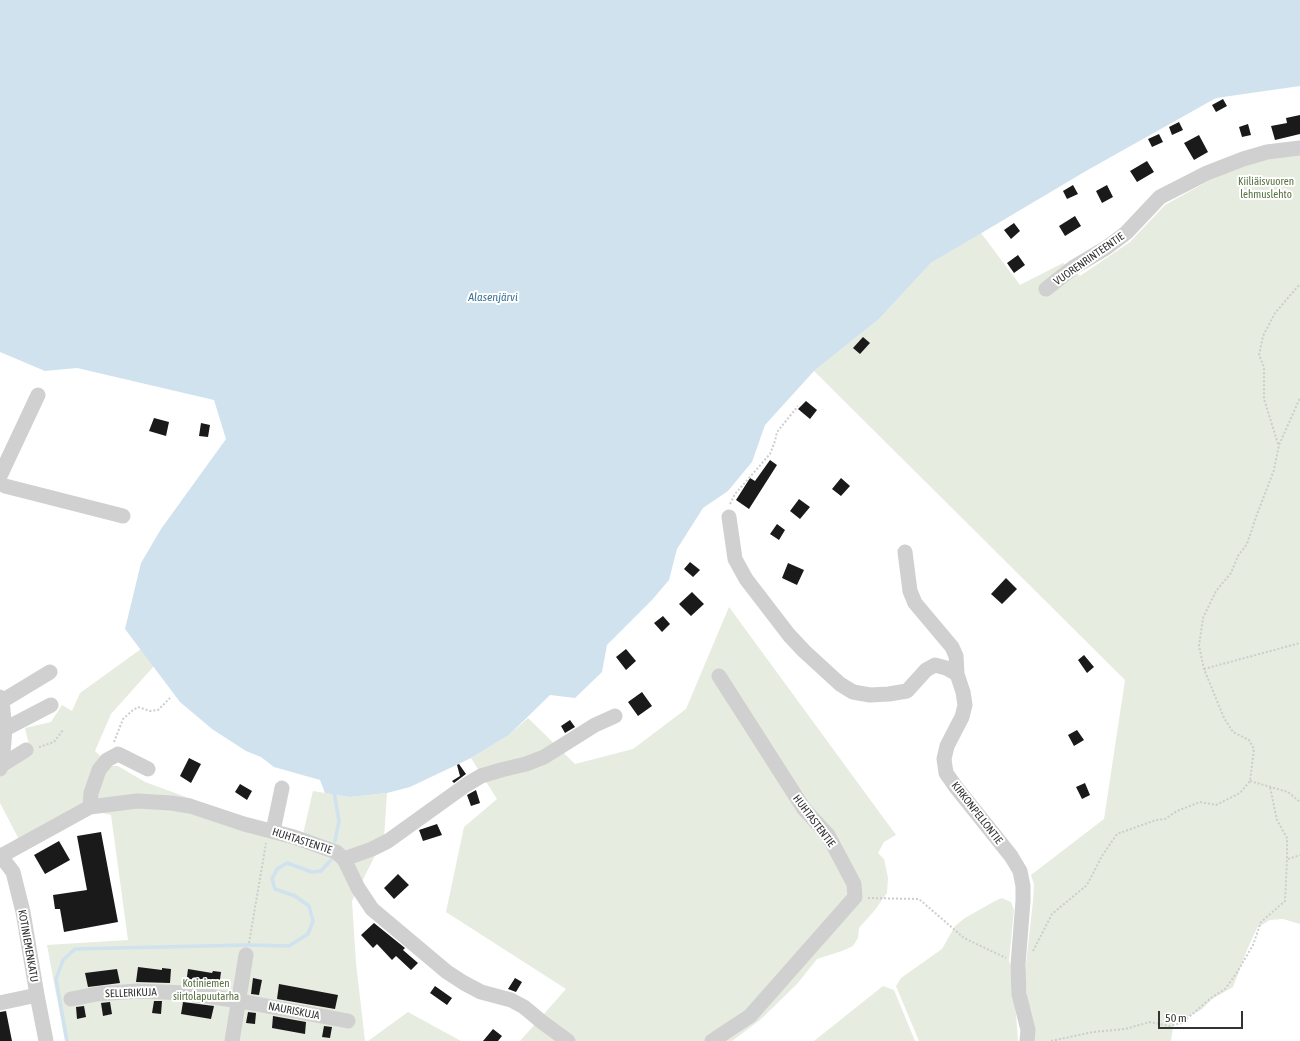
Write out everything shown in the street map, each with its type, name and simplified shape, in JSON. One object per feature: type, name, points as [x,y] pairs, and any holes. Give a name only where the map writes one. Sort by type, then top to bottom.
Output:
[{"type":"street","name":"VUORENRINTEENTIE","points":[[1046,289],[1074,267],[1106,248],[1126,233],[1160,197],[1207,173],[1243,159],[1267,152],[1300,148]]},
{"type":"street","points":[[38,395],[2,481],[123,516]]},
{"type":"street","points":[[729,517],[735,559],[746,579],[789,635],[840,684],[853,692],[870,695],[889,694],[907,691],[926,670],[935,666],[946,668],[957,674]]},
{"type":"street","name":"KIRKONPELLONTIE","points":[[905,552],[912,597],[915,603],[952,647],[956,656],[957,674],[963,692],[965,705],[962,717],[947,746],[944,758],[946,772],[955,786],[1011,856],[1020,871],[1023,886],[1018,965],[1019,994],[1028,1030],[1027,1041]]},
{"type":"street","points":[[1,767],[5,728],[1,699],[50,672]]},
{"type":"street","name":"HUHTASTENTIE","points":[[719,676],[804,809],[828,836],[854,884],[855,897]]},
{"type":"street","points":[[5,728],[51,704]]},
{"type":"street","points":[[344,859],[372,849],[388,841],[466,785],[481,776],[526,764],[544,757],[595,725],[615,716]]},
{"type":"street","points":[[1,767],[26,750]]},
{"type":"street","points":[[90,807],[91,793],[99,770],[107,760],[118,754],[148,769]]},
{"type":"street","points":[[271,831],[282,788]]},
{"type":"street","name":"HUHTASTENTIE","points":[[0,855],[90,807],[137,801],[171,803],[190,806],[244,824],[325,847],[336,852],[344,859],[358,888],[369,906],[447,972],[481,992],[511,1000],[524,1007],[568,1041]]},
{"type":"street","name":"KOTINIEMENKATU","points":[[0,855],[12,872],[24,912],[36,995],[46,1041]]},
{"type":"street","points":[[712,1041],[750,1016],[855,897]]},
{"type":"street","points":[[232,1041],[240,1001],[246,955]]},
{"type":"street","name":"SELLERIKUJA","points":[[71,999],[97,994],[151,991],[186,993],[240,1001]]},
{"type":"street","points":[[0,1003],[36,995]]},
{"type":"street","name":"NAURISKUJA","points":[[240,1001],[348,1021]]},
{"type":"path","points":[[1278,445],[1264,399],[1264,367],[1259,355],[1263,336],[1275,313],[1300,284]]},
{"type":"path","points":[[855,897],[919,899],[964,938],[1018,965],[1024,962],[1031,954],[1052,914],[1087,885],[1102,856],[1117,834],[1156,820],[1165,819],[1177,811],[1200,802],[1216,805],[1240,793],[1250,781],[1254,749],[1249,740],[1233,732],[1224,718],[1204,669],[1199,646],[1203,618],[1216,591],[1231,573],[1238,556],[1247,544],[1274,470],[1278,445],[1300,398]]},
{"type":"path","points":[[729,517],[730,505],[735,494],[770,454],[777,432],[798,406]]},
{"type":"path","points":[[1204,669],[1300,643]]},
{"type":"path","points":[[107,760],[123,719],[138,707],[150,711],[158,710],[170,698]]},
{"type":"path","points":[[26,750],[54,742],[63,730]]},
{"type":"path","points":[[1250,781],[1288,792],[1300,802]]},
{"type":"path","points":[[1051,1041],[1150,1022],[1170,1026],[1182,1023],[1190,1018],[1211,998],[1225,989],[1236,974],[1253,945],[1260,922],[1284,901],[1287,838],[1277,820],[1270,787]]},
{"type":"path","points":[[250,937],[271,831]]},
{"type":"path","points":[[1287,859],[1300,855]]},
{"type":"green space","name":"Kiiliäisvuoren lehmuslehto","points":[[1300,154],[1300,924],[1283,919],[1270,920],[1257,928],[1233,987],[1212,999],[1201,1010],[1187,1017],[1175,1015],[1171,1041],[1031,1041],[1025,973],[1033,901],[1034,884],[1031,875],[1104,819],[1125,680],[814,371],[879,319],[931,263],[981,233],[1020,285],[1063,263],[1080,276],[1130,242],[1165,205],[1210,180],[1252,160]]},
{"type":"green space","points":[[729,607],[896,835],[884,842],[878,853],[884,859],[888,878],[887,893],[875,910],[859,928],[858,938],[853,946],[817,959],[797,984],[760,1020],[732,1041],[520,1041],[566,989],[446,912],[464,827],[497,799],[471,758],[509,735],[528,718],[575,764],[633,749],[686,709]]},
{"type":"green space","name":"Kotiniemen siirtolapuutarha","points":[[141,649],[154,666],[111,714],[95,751],[111,766],[118,766],[145,782],[268,827],[303,834],[313,791],[350,797],[387,793],[384,838],[352,901],[356,963],[365,1041],[65,1041],[47,945],[128,940],[111,815],[91,810],[23,847],[0,803],[0,774],[31,754],[25,728],[51,722],[62,705],[72,711],[80,693]]},
{"type":"green space","points":[[1002,898],[1011,902],[1014,910],[1009,961],[1013,975],[1018,1041],[919,1041],[896,986],[901,978],[942,949],[955,926],[965,918]]},
{"type":"green space","points":[[883,986],[894,990],[915,1041],[814,1041]]},
{"type":"green space","points":[[408,1012],[461,1041],[368,1041]]},
{"type":"water","name":"Alasenjärvi","points":[[0,0],[1300,0],[1300,86],[1216,98],[1086,171],[931,263],[879,319],[814,371],[765,425],[752,462],[728,491],[703,508],[677,549],[669,580],[652,600],[607,645],[602,672],[575,698],[550,695],[509,735],[471,758],[410,787],[387,793],[350,797],[325,793],[320,780],[274,767],[261,757],[246,751],[212,729],[180,702],[125,629],[141,563],[161,529],[226,439],[214,400],[77,368],[45,371],[0,352]]},
{"type":"building","points":[[1223,99],[1227,106],[1216,112],[1212,105]]},
{"type":"building","points":[[1300,115],[1300,134],[1275,140],[1271,126],[1287,123],[1286,118]]},
{"type":"building","points":[[1179,122],[1183,130],[1172,135],[1169,127]]},
{"type":"building","points":[[1248,124],[1251,135],[1242,137],[1239,127]]},
{"type":"building","points":[[1159,134],[1163,142],[1152,147],[1148,139]]},
{"type":"building","points":[[1199,135],[1208,152],[1194,160],[1184,143]]},
{"type":"building","points":[[1147,161],[1154,172],[1137,182],[1130,171]]},
{"type":"building","points":[[1073,185],[1078,194],[1067,199],[1063,191]]},
{"type":"building","points":[[1107,185],[1113,197],[1102,203],[1096,191]]},
{"type":"building","points":[[1075,216],[1081,226],[1065,236],[1059,226]]},
{"type":"building","points":[[1014,223],[1020,231],[1011,239],[1004,230]]},
{"type":"building","points":[[1018,255],[1025,265],[1014,273],[1007,263]]},
{"type":"building","points":[[863,337],[870,343],[860,354],[853,348]]},
{"type":"building","points":[[806,401],[817,410],[810,419],[798,409]]},
{"type":"building","points":[[154,418],[169,422],[166,436],[149,431]]},
{"type":"building","points":[[201,423],[210,425],[208,437],[199,436]]},
{"type":"building","points":[[770,460],[777,465],[749,509],[736,500],[750,478],[755,481]]},
{"type":"building","points":[[841,478],[850,486],[841,496],[832,489]]},
{"type":"building","points":[[799,499],[810,507],[800,519],[790,511]]},
{"type":"building","points":[[777,524],[785,530],[779,540],[770,534]]},
{"type":"building","points":[[690,562],[700,570],[693,577],[684,569]]},
{"type":"building","points":[[788,563],[804,570],[797,585],[782,578]]},
{"type":"building","points":[[1006,578],[1017,589],[1002,604],[991,594]]},
{"type":"building","points":[[692,592],[704,604],[691,616],[679,604]]},
{"type":"building","points":[[663,616],[670,624],[662,632],[654,623]]},
{"type":"building","points":[[626,649],[636,661],[626,670],[616,657]]},
{"type":"building","points":[[1084,655],[1094,667],[1087,673],[1078,660]]},
{"type":"building","points":[[642,692],[652,706],[638,716],[628,702]]},
{"type":"building","points":[[570,720],[575,727],[565,733],[561,726]]},
{"type":"building","points":[[1077,730],[1084,740],[1074,746],[1068,735]]},
{"type":"building","points":[[189,758],[201,764],[191,783],[180,776]]},
{"type":"building","points":[[459,764],[466,774],[454,783],[452,781],[460,776],[457,765]]},
{"type":"building","points":[[1085,783],[1090,795],[1082,799],[1076,787]]},
{"type":"building","points":[[240,784],[252,791],[247,800],[235,792]]},
{"type":"building","points":[[476,790],[480,803],[471,806],[467,795]]},
{"type":"building","points":[[437,824],[442,835],[423,841],[419,830]]},
{"type":"building","points":[[101,832],[118,922],[64,932],[60,909],[55,909],[53,895],[87,890],[77,836]]},
{"type":"building","points":[[59,841],[70,860],[45,874],[34,855]]},
{"type":"building","points":[[398,874],[409,885],[394,899],[384,888]]},
{"type":"building","points":[[374,923],[405,948],[403,950],[418,963],[411,970],[396,956],[392,960],[377,944],[373,948],[361,935]]},
{"type":"building","points":[[138,967],[162,970],[162,968],[171,969],[170,983],[136,982]]},
{"type":"building","points":[[117,969],[120,983],[88,987],[85,973]]},
{"type":"building","points":[[188,969],[212,973],[213,971],[221,972],[219,987],[195,983],[195,985],[186,984]]},
{"type":"building","points":[[253,978],[262,980],[259,995],[251,994]]},
{"type":"building","points":[[515,978],[522,982],[516,992],[508,989]]},
{"type":"building","points":[[279,984],[338,995],[335,1009],[277,999]]},
{"type":"building","points":[[435,986],[452,998],[447,1005],[430,993]]},
{"type":"building","points":[[154,1001],[162,1001],[161,1014],[152,1013]]},
{"type":"building","points":[[110,1002],[112,1014],[103,1016],[101,1003]]},
{"type":"building","points":[[183,1002],[214,1006],[211,1019],[181,1014]]},
{"type":"building","points":[[84,1006],[86,1017],[77,1019],[76,1007]]},
{"type":"building","points":[[6,1011],[12,1041],[0,1041],[0,1012]]},
{"type":"building","points":[[248,1012],[256,1013],[255,1024],[246,1023]]},
{"type":"building","points":[[273,1016],[306,1022],[305,1034],[272,1028]]},
{"type":"building","points":[[324,1026],[332,1027],[330,1038],[322,1037]]},
{"type":"building","points":[[493,1029],[502,1036],[498,1041],[483,1041]]},
{"type":"waterway","points":[[334,792],[339,821],[335,841]]},
{"type":"waterway","points":[[67,1041],[56,979],[63,960],[75,949],[248,945],[289,946],[308,934],[313,921],[309,906],[295,896],[275,889],[272,879],[277,869],[287,863],[312,872],[321,871],[331,860]]}]
